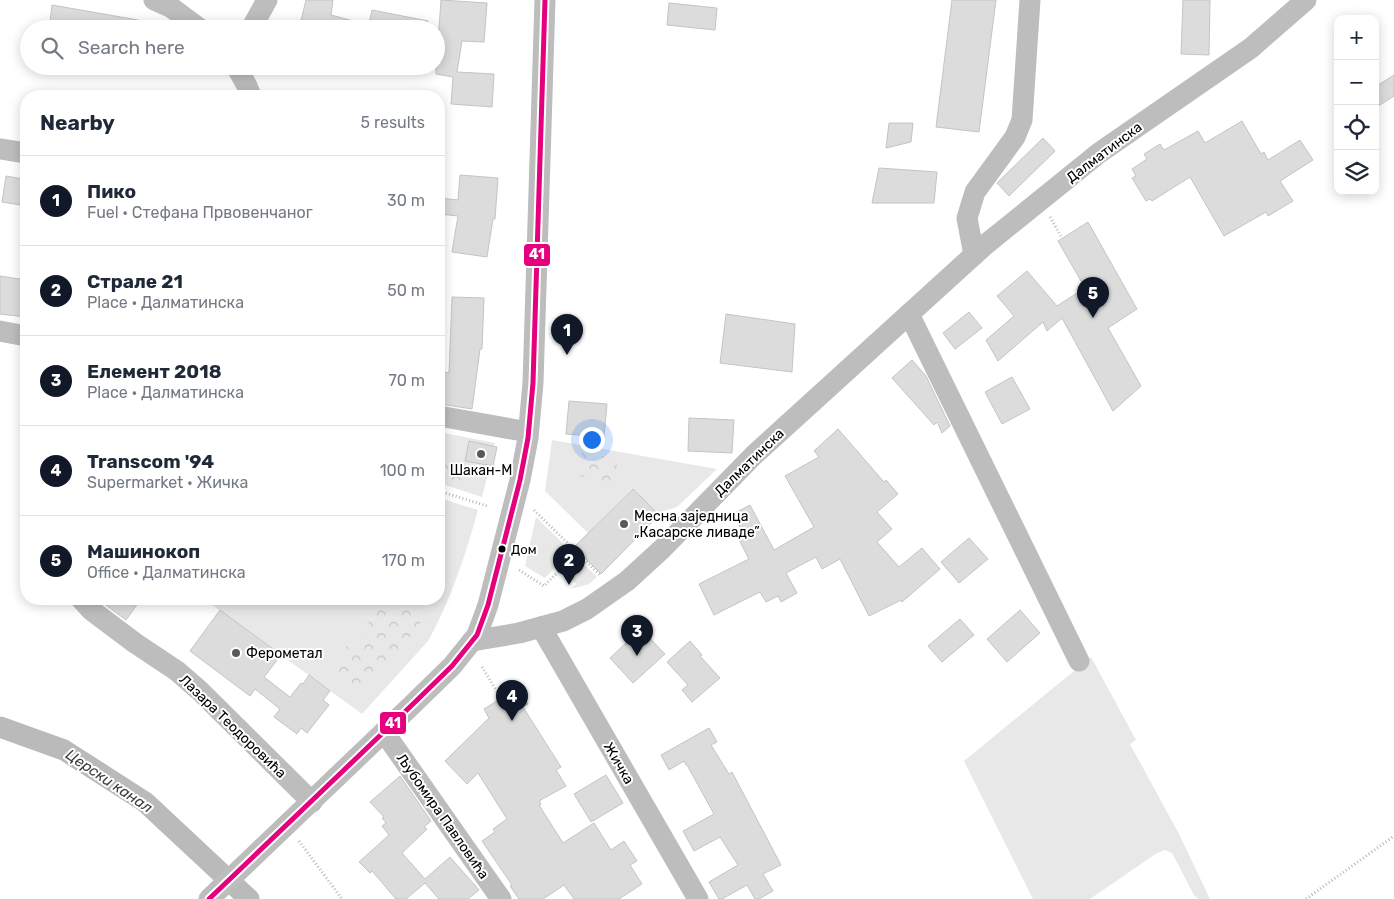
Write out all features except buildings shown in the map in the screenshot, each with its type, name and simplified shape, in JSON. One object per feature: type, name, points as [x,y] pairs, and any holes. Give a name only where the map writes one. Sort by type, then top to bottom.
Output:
[{"type":"street","points":[[154,0],[172,8],[188,20]]},
{"type":"street","points":[[256,20],[268,0]]},
{"type":"street","points":[[209,899],[452,666],[477,635],[488,605],[520,480],[528,432],[533,384],[545,0]]},
{"type":"street","points":[[974,256],[967,218],[975,192],[1015,137],[1022,120],[1030,0]]},
{"type":"street","points":[[1280,22],[1281,0]]},
{"type":"street","name":"Далматинска","points":[[472,641],[519,633],[563,621],[587,609],[627,581],[754,455],[974,256],[1099,153],[1250,48],[1306,0]]},
{"type":"street","points":[[242,75],[248,90]]},
{"type":"street","points":[[0,148],[20,152]]},
{"type":"street","points":[[910,314],[1079,661]]},
{"type":"street","points":[[0,331],[20,335]]},
{"type":"street","points":[[445,417],[528,432]]},
{"type":"street","name":"Лазара Теодоровића","points":[[86,605],[135,643],[177,671],[312,802]]},
{"type":"street","name":"Жичка","points":[[540,627],[698,899]]},
{"type":"street","name":"Љубомира Павловића","points":[[384,732],[501,899]]},
{"type":"path","points":[[1047,211],[1062,238]]},
{"type":"path","points":[[445,493],[487,506]]},
{"type":"path","points":[[534,510],[614,590]]},
{"type":"path","points":[[519,570],[544,586],[578,552]]},
{"type":"path","points":[[482,667],[501,698]]},
{"type":"path","points":[[281,831],[312,856],[342,899]]},
{"type":"path","points":[[1306,899],[1394,836]]},
{"type":"green space","points":[[445,433],[495,443],[494,446],[465,460],[490,466],[482,497],[445,485]]},
{"type":"green space","points":[[552,440],[717,469],[677,507],[664,511],[659,515],[632,489],[588,533],[545,491]]},
{"type":"green space","points":[[582,452],[618,459],[614,483],[578,476]]},
{"type":"green space","points":[[445,459],[472,468],[465,489],[445,483]]},
{"type":"green space","points":[[445,500],[478,510],[457,577],[436,627],[428,641],[362,714],[212,605],[445,605]]},
{"type":"green space","points":[[536,517],[571,551],[545,578],[525,566]]},
{"type":"green space","points":[[579,559],[597,577],[589,584],[571,589],[576,584],[566,573]]},
{"type":"green space","points":[[381,605],[426,605],[422,620],[410,637],[408,647],[383,675],[368,687],[351,690],[343,684],[336,669],[348,655],[344,649],[365,634],[363,632],[373,611],[381,609]]},
{"type":"green space","points":[[1091,657],[1136,740],[1130,744],[1179,834],[1210,899],[1198,899],[1194,895],[1172,853],[1165,850],[1157,853],[1090,899],[1033,899],[964,761]]},
{"type":"waterway","name":"Церски канал","points":[[0,727],[64,750],[145,802],[249,899]]},
{"type":"transit line","name":"41","points":[[209,899],[452,666],[477,635],[488,605],[520,480],[528,438],[533,383],[545,0]]},
{"type":"place","name":"Машинокоп","points":[[1093,318]]},
{"type":"place","name":"Пико","points":[[567,355]]},
{"type":"place","name":"Шакан-М","points":[[481,454]]},
{"type":"place","name":"Месна заједница „Касарске ливаде”","points":[[624,524]]},
{"type":"place","name":"Дом","points":[[502,549]]},
{"type":"place","name":"Страле 21","points":[[569,585]]},
{"type":"place","name":"Ферометал","points":[[236,653]]},
{"type":"place","name":"Елемент 2018","points":[[637,656]]},
{"type":"place","name":"Transcom '94","points":[[512,721]]}]
